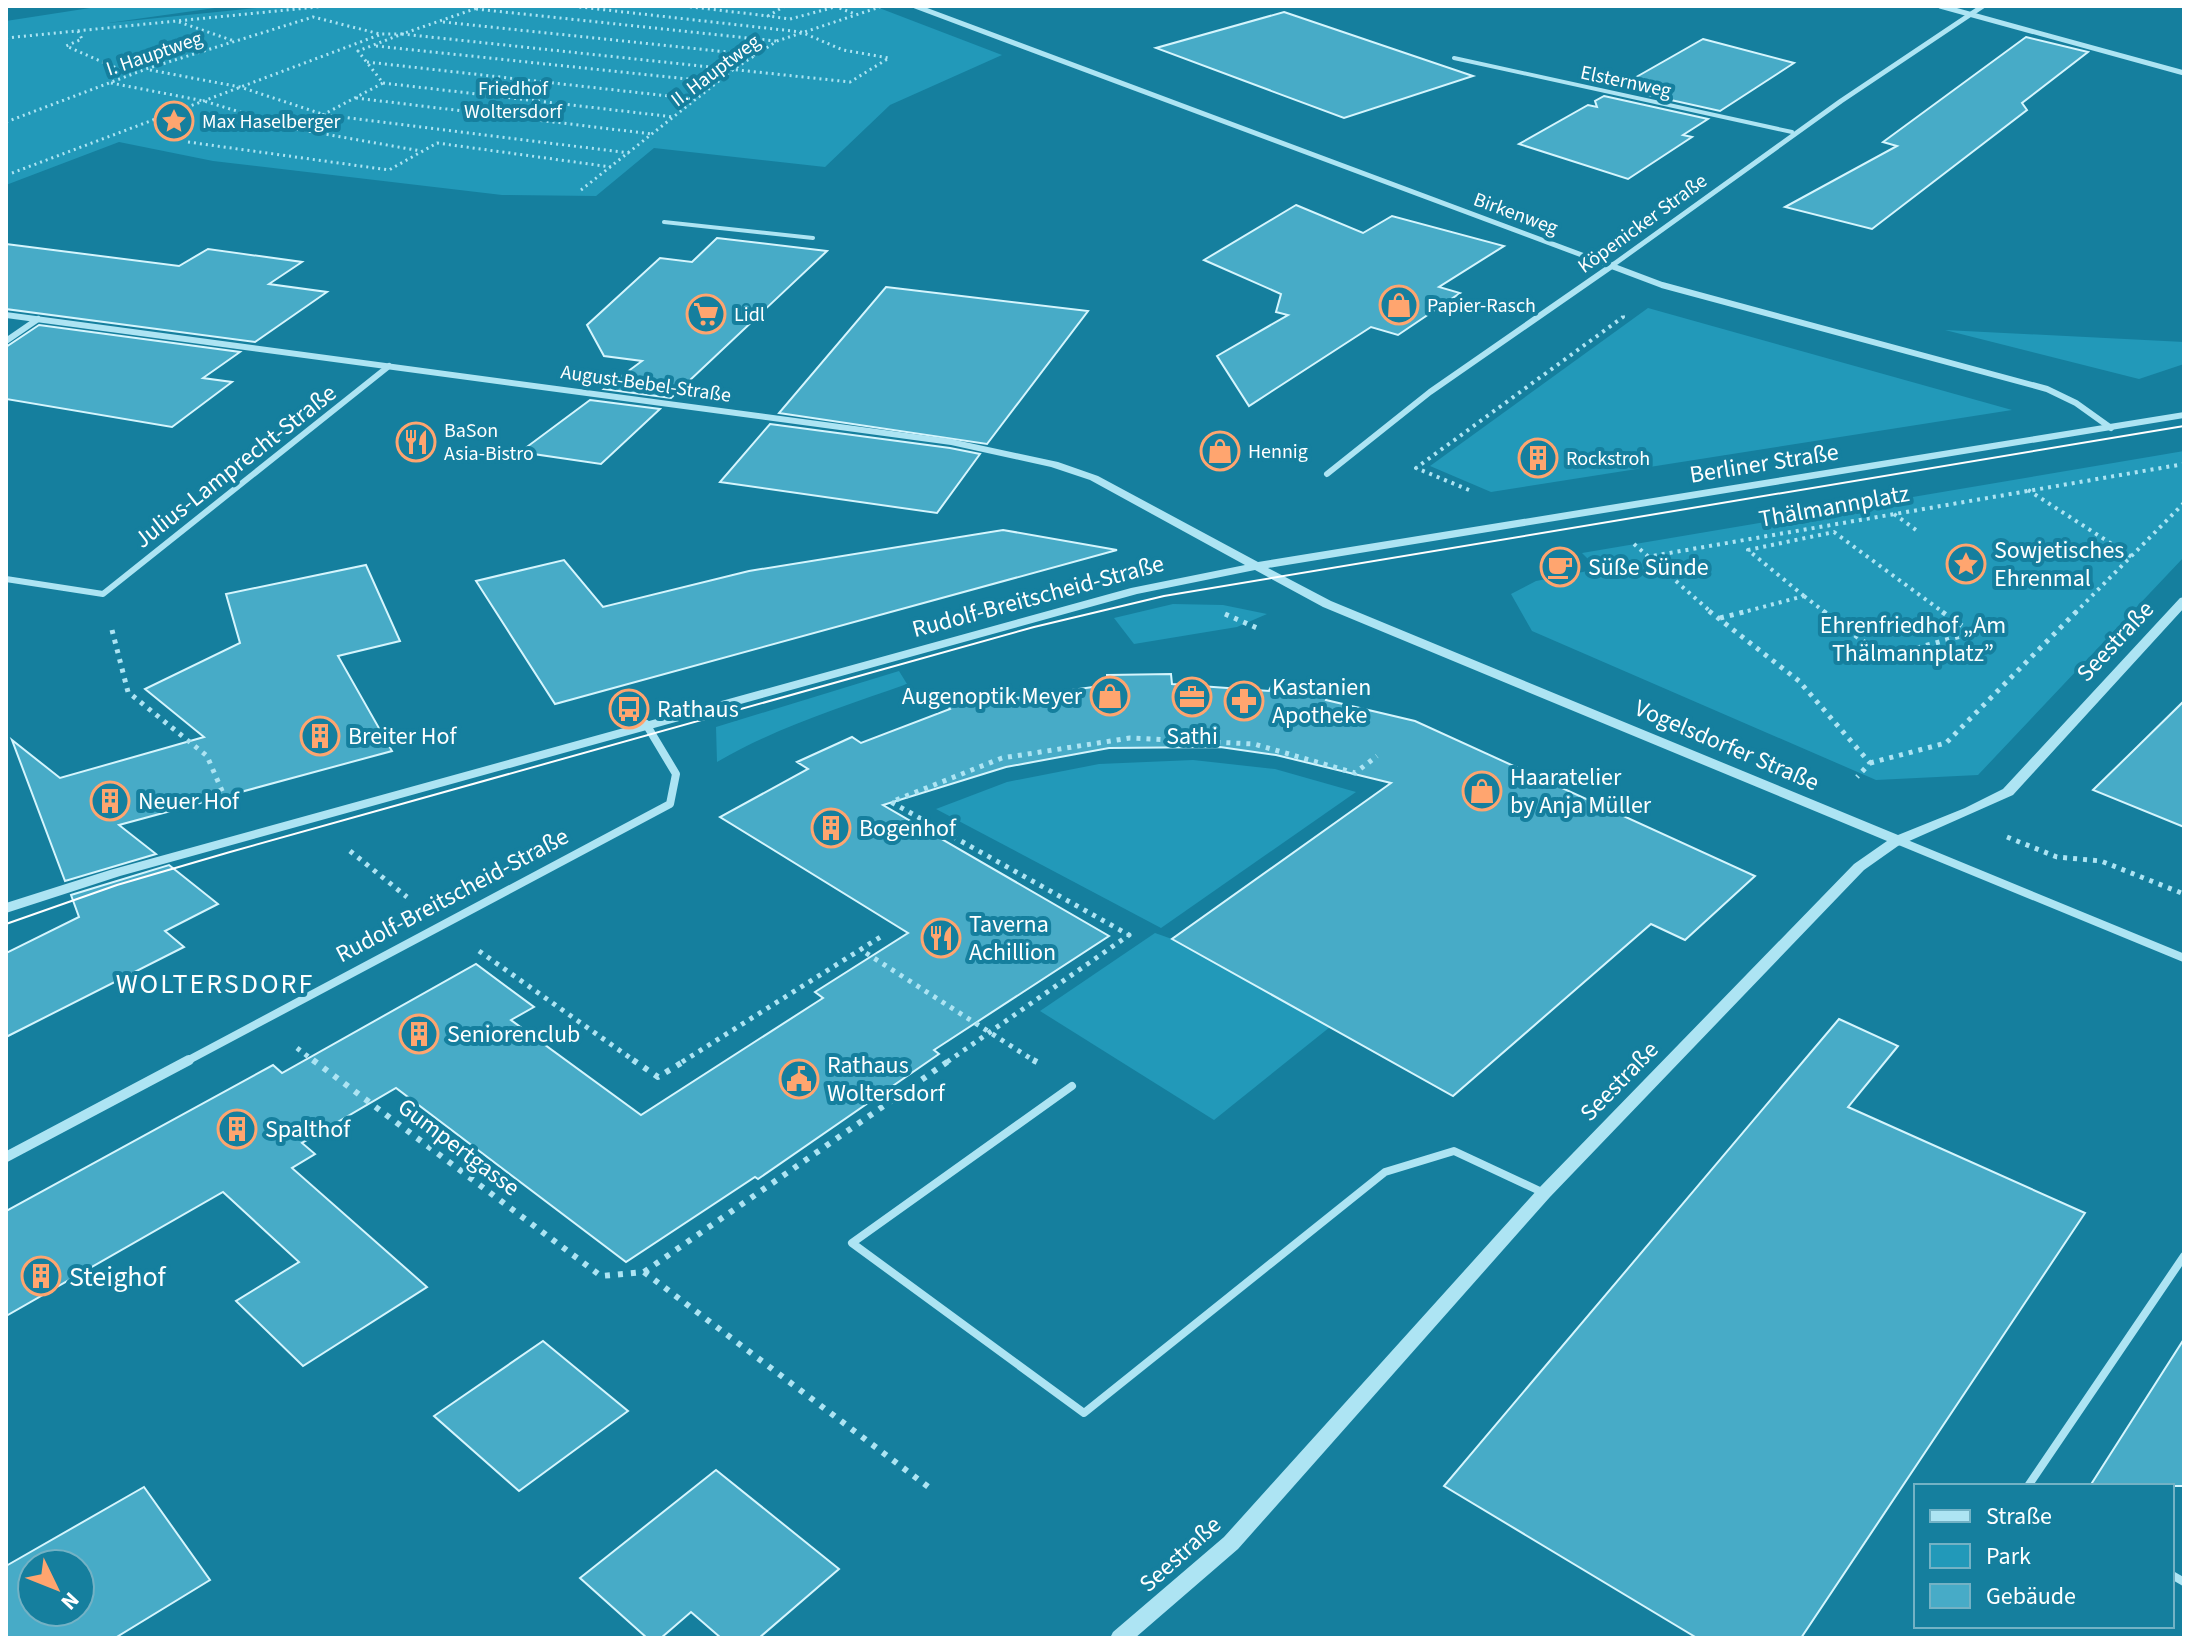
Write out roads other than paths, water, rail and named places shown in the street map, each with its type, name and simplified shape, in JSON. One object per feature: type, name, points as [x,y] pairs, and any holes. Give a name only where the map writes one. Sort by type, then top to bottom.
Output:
[{"type":"street","name":"Birkenweg","points":[[915,6],[1638,276],[2047,389],[2076,403],[2111,428]]},
{"type":"street","points":[[1940,6],[2184,73]]},
{"type":"street","name":"Köpenicker Straße","points":[[1327,474],[1374,432],[1611,266],[1792,132],[1983,6]]},
{"type":"street","name":"August-Bebel-Straße","points":[[6,315],[951,442],[1054,464],[1094,478],[1138,499],[1256,566]]},
{"type":"street","points":[[6,341],[38,319]]},
{"type":"street","name":"Julius-Lamprecht-Straße","points":[[6,579],[103,594],[389,366]]},
{"type":"street","name":"Berliner Straße","points":[[1256,566],[2184,415]]},
{"type":"street","name":"Rudolf-Breitscheid-Straße","points":[[6,908],[115,873],[1025,619],[1135,591],[1256,566]]},
{"type":"street","name":"Vogelsdorfer Straße","points":[[1256,566],[1340,609],[2184,958]]},
{"type":"street","name":"Seestraße","points":[[1120,1638],[1231,1543],[1544,1193],[1859,867],[1897,840],[1990,803],[2016,784],[2184,601]]},
{"type":"street","name":"Rudolf-Breitscheid-Straße","points":[[6,1157],[670,804],[676,774],[646,724]]},
{"type":"lane","name":"Elsternweg","points":[[1454,58],[1792,132]]},
{"type":"lane","points":[[664,222],[813,238]]},
{"type":"lane","points":[[1072,1086],[852,1243],[1084,1413],[1385,1172],[1454,1151],[1544,1193]]},
{"type":"lane","points":[[2029,1484],[2184,1256]]},
{"type":"tram line","points":[[6,924],[117,885],[230,852],[1034,627],[1164,596],[2184,426]]},
{"type":"place","name":"Max Haselberger","points":[[174,121]]},
{"type":"place","name":"Papier-Rasch","points":[[1399,305]]},
{"type":"place","name":"Lidl","points":[[706,314]]},
{"type":"place","name":"BaSon Asia-Bistro","points":[[416,442]]},
{"type":"place","name":"Hennig","points":[[1220,451]]},
{"type":"place","name":"Rockstroh","points":[[1538,458]]},
{"type":"place","name":"Sowjetisches Ehrenmal","points":[[1966,564]]},
{"type":"place","name":"Süße Sünde","points":[[1560,567]]},
{"type":"place","name":"Augenoptik Meyer","points":[[1110,696]]},
{"type":"place","name":"Sathi","points":[[1192,697]]},
{"type":"place","name":"Kastanien Apotheke","points":[[1244,701]]},
{"type":"place","name":"Rathaus","points":[[629,709]]},
{"type":"place","name":"Breiter Hof","points":[[320,736]]},
{"type":"place","name":"Haaratelier by Anja Müller","points":[[1482,791]]},
{"type":"place","name":"Neuer Hof","points":[[110,801]]},
{"type":"place","name":"Bogenhof","points":[[831,828]]},
{"type":"place","name":"Taverna Achillion","points":[[941,938]]},
{"type":"place","name":"Seniorenclub","points":[[419,1034]]},
{"type":"place","name":"Rathaus Woltersdorf","points":[[799,1079]]},
{"type":"place","name":"Spalthof","points":[[237,1129]]},
{"type":"place","name":"Steighof","points":[[41,1276]]},
{"type":"district","name":"WOLTERSDORF","points":[[215,983]]},
{"type":"park label","name":"Friedhof Woltersdorf","points":[[513,100]]},
{"type":"park label","name":"Ehrenfriedhof „Am Thälmannplatz”","points":[[1913,639]]}]
